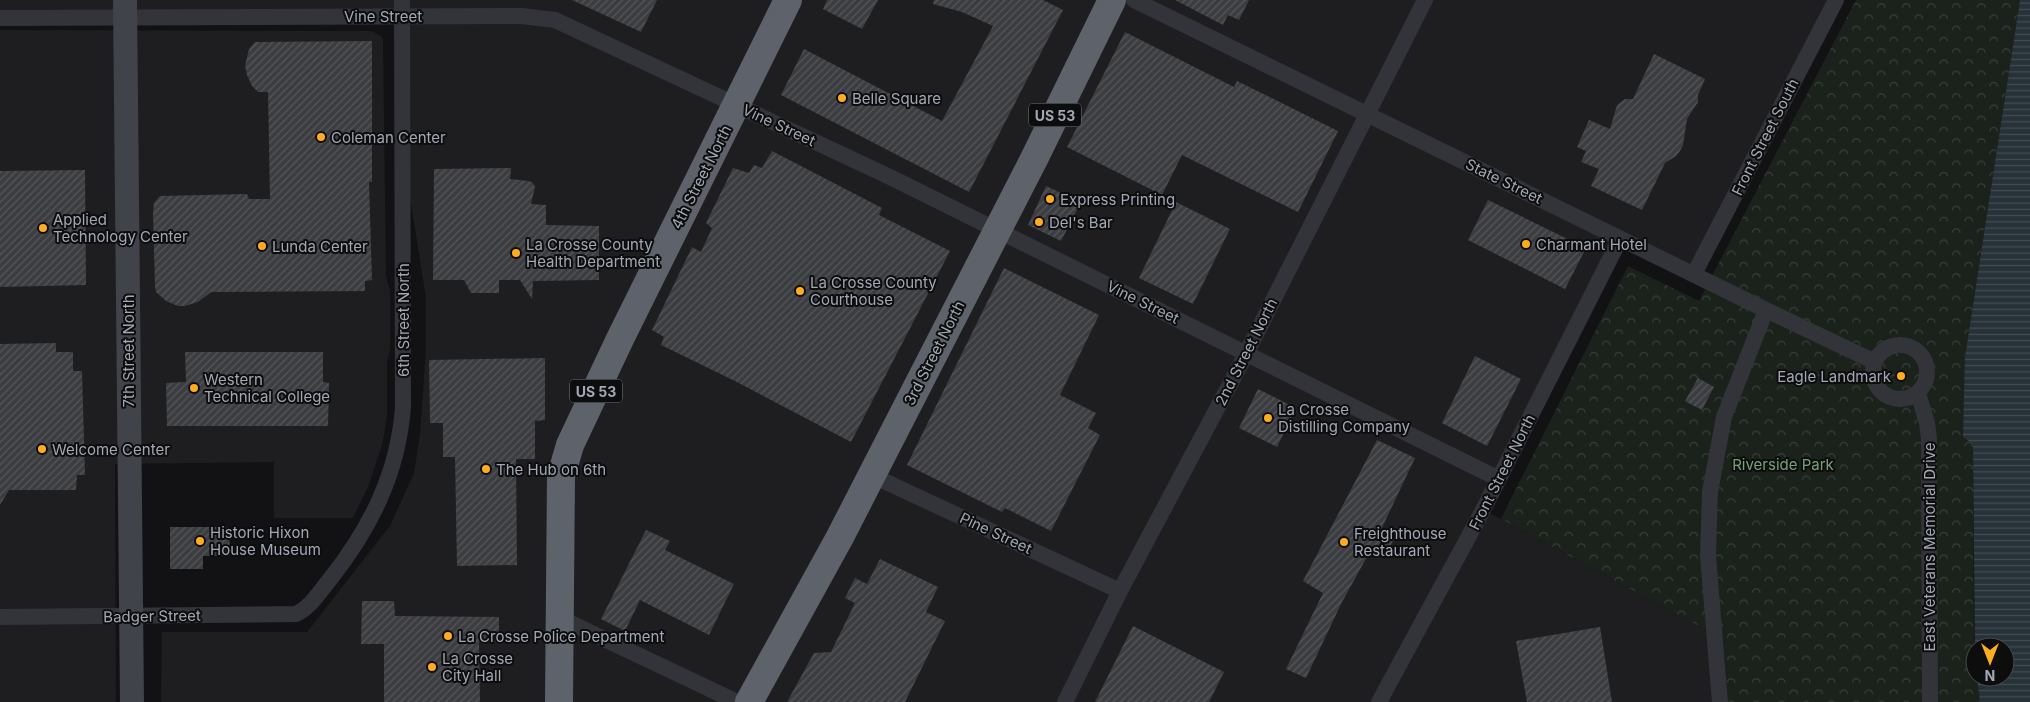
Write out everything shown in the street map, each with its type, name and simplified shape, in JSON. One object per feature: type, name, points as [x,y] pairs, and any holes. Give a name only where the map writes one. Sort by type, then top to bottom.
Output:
[{"type":"highway","name":"4th Street North","points":[[559,702],[561,476],[570,444],[788,0]]},
{"type":"highway","name":"3rd Street North","points":[[748,702],[836,545],[1112,0]]},
{"type":"main road","name":"7th Street North","points":[[125,9],[132,702]]},
{"type":"street","name":"State Street","points":[[1134,0],[1875,362]]},
{"type":"street","name":"2nd Street North","points":[[1065,702],[1120,591],[1246,354],[1425,0]]},
{"type":"street","name":"Front Street South","points":[[1694,274],[1836,0]]},
{"type":"street","name":"Vine Street","points":[[0,18],[125,9],[402,8],[540,17],[555,20],[997,229],[1499,479]]},
{"type":"street","name":"6th Street North","points":[[303,611],[346,559],[370,520],[389,477],[400,435],[403,407],[402,8]]},
{"type":"street","name":"Front Street North","points":[[1379,702],[1499,479],[1620,239]]},
{"type":"street","points":[[1720,702],[1708,556],[1710,492],[1724,416],[1766,310]]},
{"type":"street","points":[[1894,346],[1912,348],[1924,360],[1927,368],[1924,386],[1911,398],[1902,400],[1892,399],[1884,395],[1874,380],[1875,362],[1880,354],[1894,346]]},
{"type":"street","name":"East Veterans Memorial Drive","points":[[1918,392],[1927,423],[1929,439],[1930,702]]},
{"type":"street","name":"Pine Street","points":[[871,475],[1120,591]]},
{"type":"street","name":"Badger Street","points":[[0,617],[287,615],[303,611]]},
{"type":"street","points":[[560,618],[737,702]]},
{"type":"shaded area","points":[[0,0],[1836,0],[1694,274],[1621,239],[1484,510],[1723,639],[1720,702],[161,702],[162,632],[307,632],[390,526],[414,473],[420,434],[426,349],[426,298],[402,147],[402,17],[0,18]]},
{"type":"shaded area","points":[[2020,0],[2030,0],[2030,702],[1980,702],[1978,687],[2015,687],[2015,637],[1975,637],[1973,444],[1963,437],[1965,357]]},
{"type":"shaded area","name":"Western Technical College","points":[[0,30],[372,31],[382,37],[383,41],[386,276],[390,291],[390,349],[387,362],[387,414],[385,429],[382,445],[368,487],[353,518],[274,518],[274,462],[115,464],[116,702],[0,702]]},
{"type":"green space","name":"Riverside Park","points":[[1856,0],[2020,0],[1965,357],[1973,444],[1974,637],[1965,637],[1965,687],[1978,687],[1980,702],[1728,702],[1723,639],[1501,519],[1628,266],[1699,301]]},
{"type":"building","points":[[572,0],[657,0],[641,32]]},
{"type":"building","points":[[827,0],[878,0],[862,29],[823,9]]},
{"type":"building","name":"Belle Square","points":[[934,0],[1043,0],[1063,10],[969,192],[781,95],[804,49],[942,121],[993,26],[962,12],[933,4]]},
{"type":"building","points":[[1175,0],[1249,0],[1239,20],[1228,15],[1223,25]]},
{"type":"building","points":[[1125,32],[1234,87],[1237,81],[1338,131],[1298,212],[1182,155],[1162,195],[1067,147]]},
{"type":"building","points":[[372,41],[372,182],[369,182],[372,280],[365,281],[365,291],[211,292],[198,302],[185,306],[178,306],[166,301],[156,292],[155,286],[153,213],[154,203],[160,196],[247,194],[249,199],[270,199],[268,92],[258,92],[252,86],[247,75],[245,66],[249,49],[255,42]]},
{"type":"building","points":[[1654,54],[1705,79],[1698,95],[1698,102],[1687,119],[1683,145],[1676,156],[1665,163],[1642,210],[1591,186],[1599,169],[1581,162],[1586,151],[1577,147],[1589,120],[1610,129],[1617,105],[1625,99],[1633,99]]},
{"type":"building","name":"La Crosse County Courthouse","points":[[772,151],[882,208],[879,215],[950,251],[851,442],[735,381],[661,345],[664,337],[652,330],[692,247],[701,252],[712,228],[706,223],[733,168],[749,173],[754,165],[762,168]]},
{"type":"building","name":"La Crosse County Health Department","points":[[511,168],[510,179],[533,183],[535,187],[531,204],[546,205],[546,225],[599,226],[599,280],[533,281],[532,299],[520,280],[499,280],[499,293],[471,293],[464,280],[433,280],[434,169]]},
{"type":"building","name":"Applied Technology Center","points":[[85,170],[86,285],[0,287],[0,171]]},
{"type":"building","points":[[1046,186],[1081,202],[1061,241],[1028,225]]},
{"type":"building","name":"Charmant Hotel","points":[[1488,200],[1586,248],[1565,289],[1468,240]]},
{"type":"building","points":[[1176,202],[1230,229],[1193,304],[1139,278]]},
{"type":"building","points":[[1004,268],[1099,315],[1060,395],[1096,413],[1088,428],[1100,435],[1051,531],[1005,508],[1002,512],[907,465]]},
{"type":"building","points":[[56,343],[56,352],[73,352],[73,371],[82,371],[85,475],[77,475],[76,490],[9,490],[0,505],[0,344]]},
{"type":"building","points":[[185,352],[323,352],[323,382],[329,383],[328,426],[167,426],[166,383],[186,382]]},
{"type":"building","points":[[1475,356],[1521,379],[1487,446],[1442,423]]},
{"type":"building","name":"The Hub on 6th","points":[[545,358],[545,420],[535,421],[535,459],[516,459],[517,565],[457,566],[455,457],[443,457],[443,423],[430,423],[429,360]]},
{"type":"building","points":[[1698,378],[1714,387],[1702,410],[1685,401]]},
{"type":"building","name":"La Crosse Distilling Company","points":[[1258,389],[1296,408],[1277,447],[1239,428]]},
{"type":"building","points":[[1377,440],[1415,458],[1379,534],[1394,539],[1387,552],[1373,546],[1342,602],[1306,678],[1286,669],[1323,593],[1303,581]]},
{"type":"building","name":"Historic Hixon House Museum","points":[[170,527],[229,527],[230,556],[203,556],[203,569],[170,569]]},
{"type":"building","points":[[646,530],[670,541],[665,550],[734,584],[709,635],[640,600],[625,631],[601,619]]},
{"type":"building","points":[[880,559],[938,587],[926,612],[945,621],[905,702],[787,702],[814,653],[831,652],[855,603],[845,598],[855,578],[867,584]]},
{"type":"building","name":"La Crosse City Hall","points":[[362,601],[394,601],[395,616],[499,617],[499,642],[479,642],[480,702],[384,702],[384,644],[361,644]]},
{"type":"building","points":[[1133,626],[1224,672],[1209,702],[1095,702]]},
{"type":"building","points":[[1600,627],[1612,702],[1527,702],[1516,641]]},
{"type":"place","name":"Belle Square","points":[[842,98]]},
{"type":"place","name":"Coleman Center","points":[[321,137]]},
{"type":"place","name":"Express Printing","points":[[1050,199]]},
{"type":"place","name":"Del's Bar","points":[[1039,222]]},
{"type":"place","name":"Applied Technology Center","points":[[43,228]]},
{"type":"place","name":"Charmant Hotel","points":[[1526,244]]},
{"type":"place","name":"Lunda Center","points":[[262,246]]},
{"type":"place","name":"La Crosse County Health Department","points":[[516,253]]},
{"type":"place","name":"La Crosse County Courthouse","points":[[800,291]]},
{"type":"place","name":"Eagle Landmark","points":[[1901,376]]},
{"type":"place","name":"Western Technical College","points":[[194,388]]},
{"type":"place","name":"La Crosse Distilling Company","points":[[1268,418]]},
{"type":"place","name":"Welcome Center","points":[[42,449]]},
{"type":"place","name":"The Hub on 6th","points":[[486,469]]},
{"type":"place","name":"Historic Hixon House Museum","points":[[200,541]]},
{"type":"place","name":"Freighthouse Restaurant","points":[[1344,542]]},
{"type":"place","name":"La Crosse Police Department","points":[[448,636]]},
{"type":"place","name":"La Crosse City Hall","points":[[432,667]]}]
